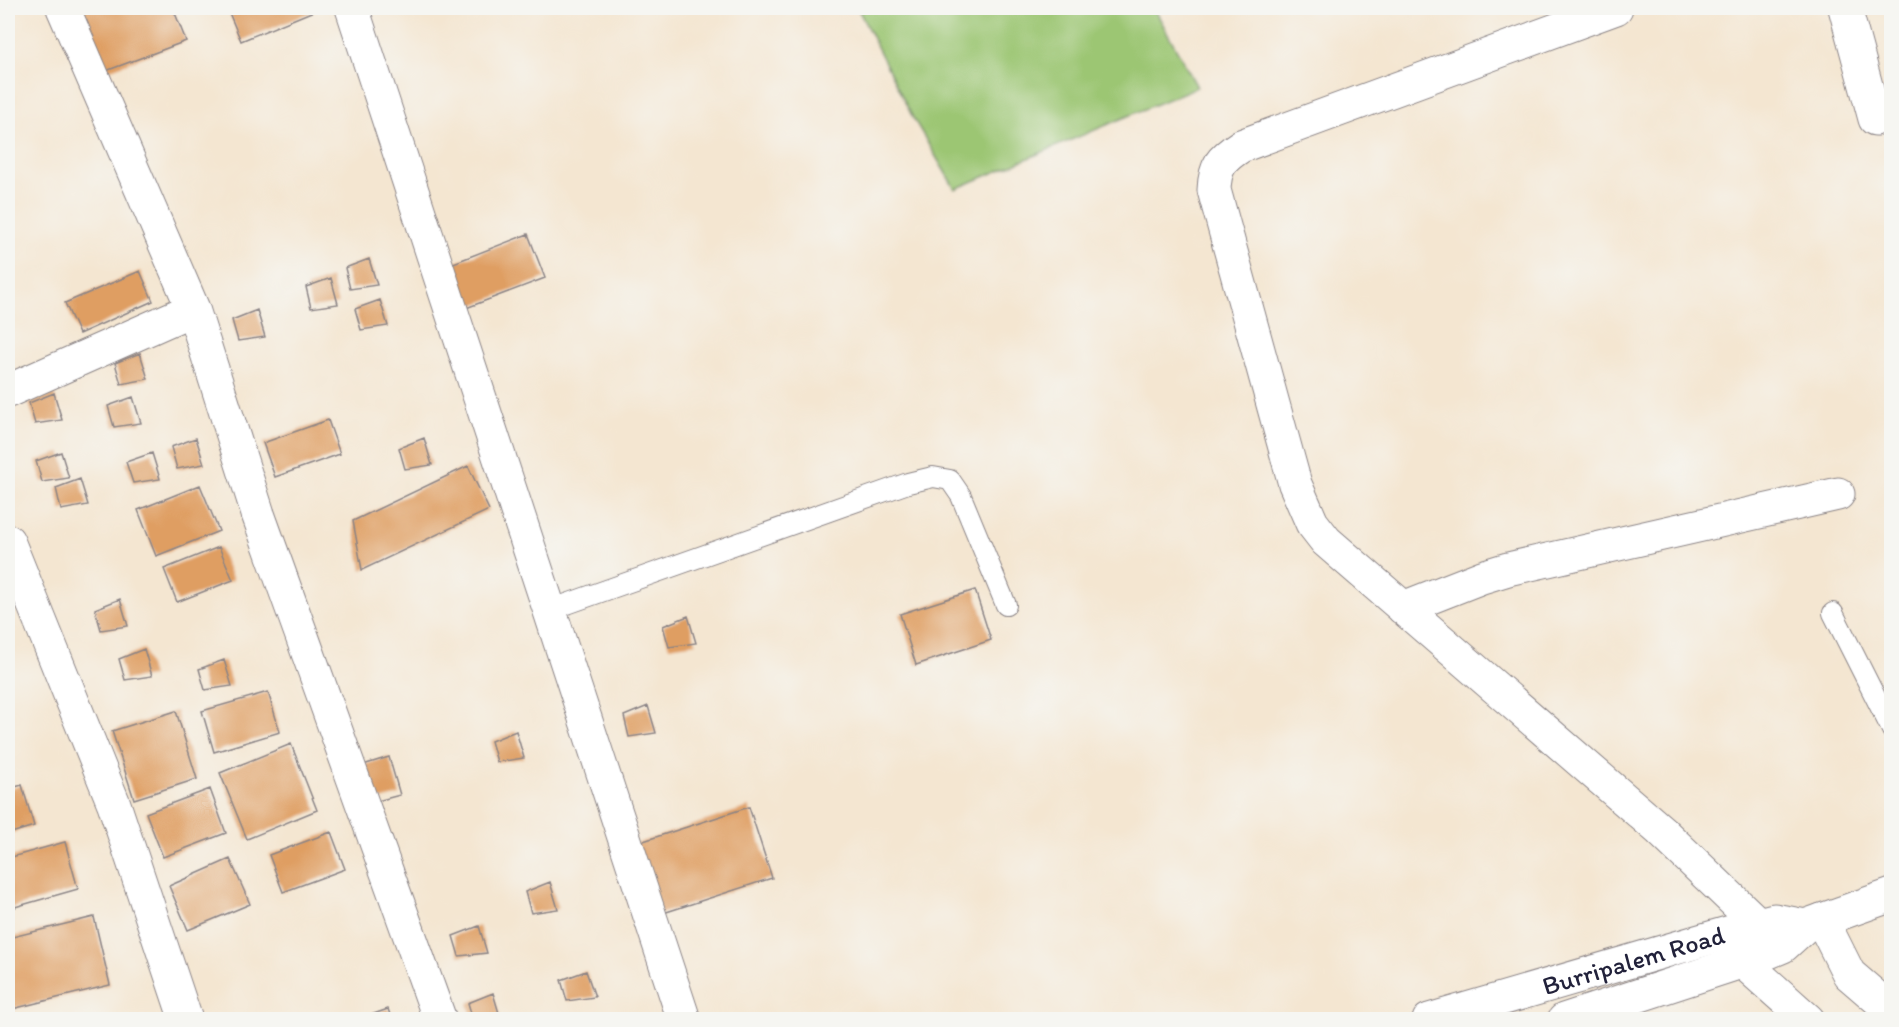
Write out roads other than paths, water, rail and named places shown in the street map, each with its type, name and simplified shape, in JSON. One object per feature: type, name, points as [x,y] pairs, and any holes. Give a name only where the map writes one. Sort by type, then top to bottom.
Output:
[{"type":"street","points":[[63,8],[193,309],[258,514],[440,1020]]},
{"type":"street","points":[[352,8],[684,1020]]},
{"type":"street","points":[[1616,8],[1242,146],[1226,156],[1215,173],[1214,190],[1295,484],[1312,523],[1326,541],[1660,830],[1758,924]]},
{"type":"street","points":[[1845,8],[1875,119]]},
{"type":"street","points":[[8,391],[193,309]]},
{"type":"street","points":[[1403,608],[1508,569],[1838,494]]},
{"type":"street","points":[[8,541],[114,804],[186,1020]]},
{"type":"street","name":"Burripalem Road","points":[[1564,1020],[1783,946],[1813,923],[1892,895]]},
{"type":"street","name":"Burripalem Road","points":[[1428,1020],[1758,924],[1774,920],[1813,923]]},
{"type":"street","points":[[1813,923],[1849,974],[1892,1011]]},
{"type":"street","points":[[1742,961],[1808,1020]]},
{"type":"lane","points":[[550,610],[908,483],[933,477],[950,480],[961,496],[1006,605]]},
{"type":"lane","points":[[1833,613],[1892,730]]}]
